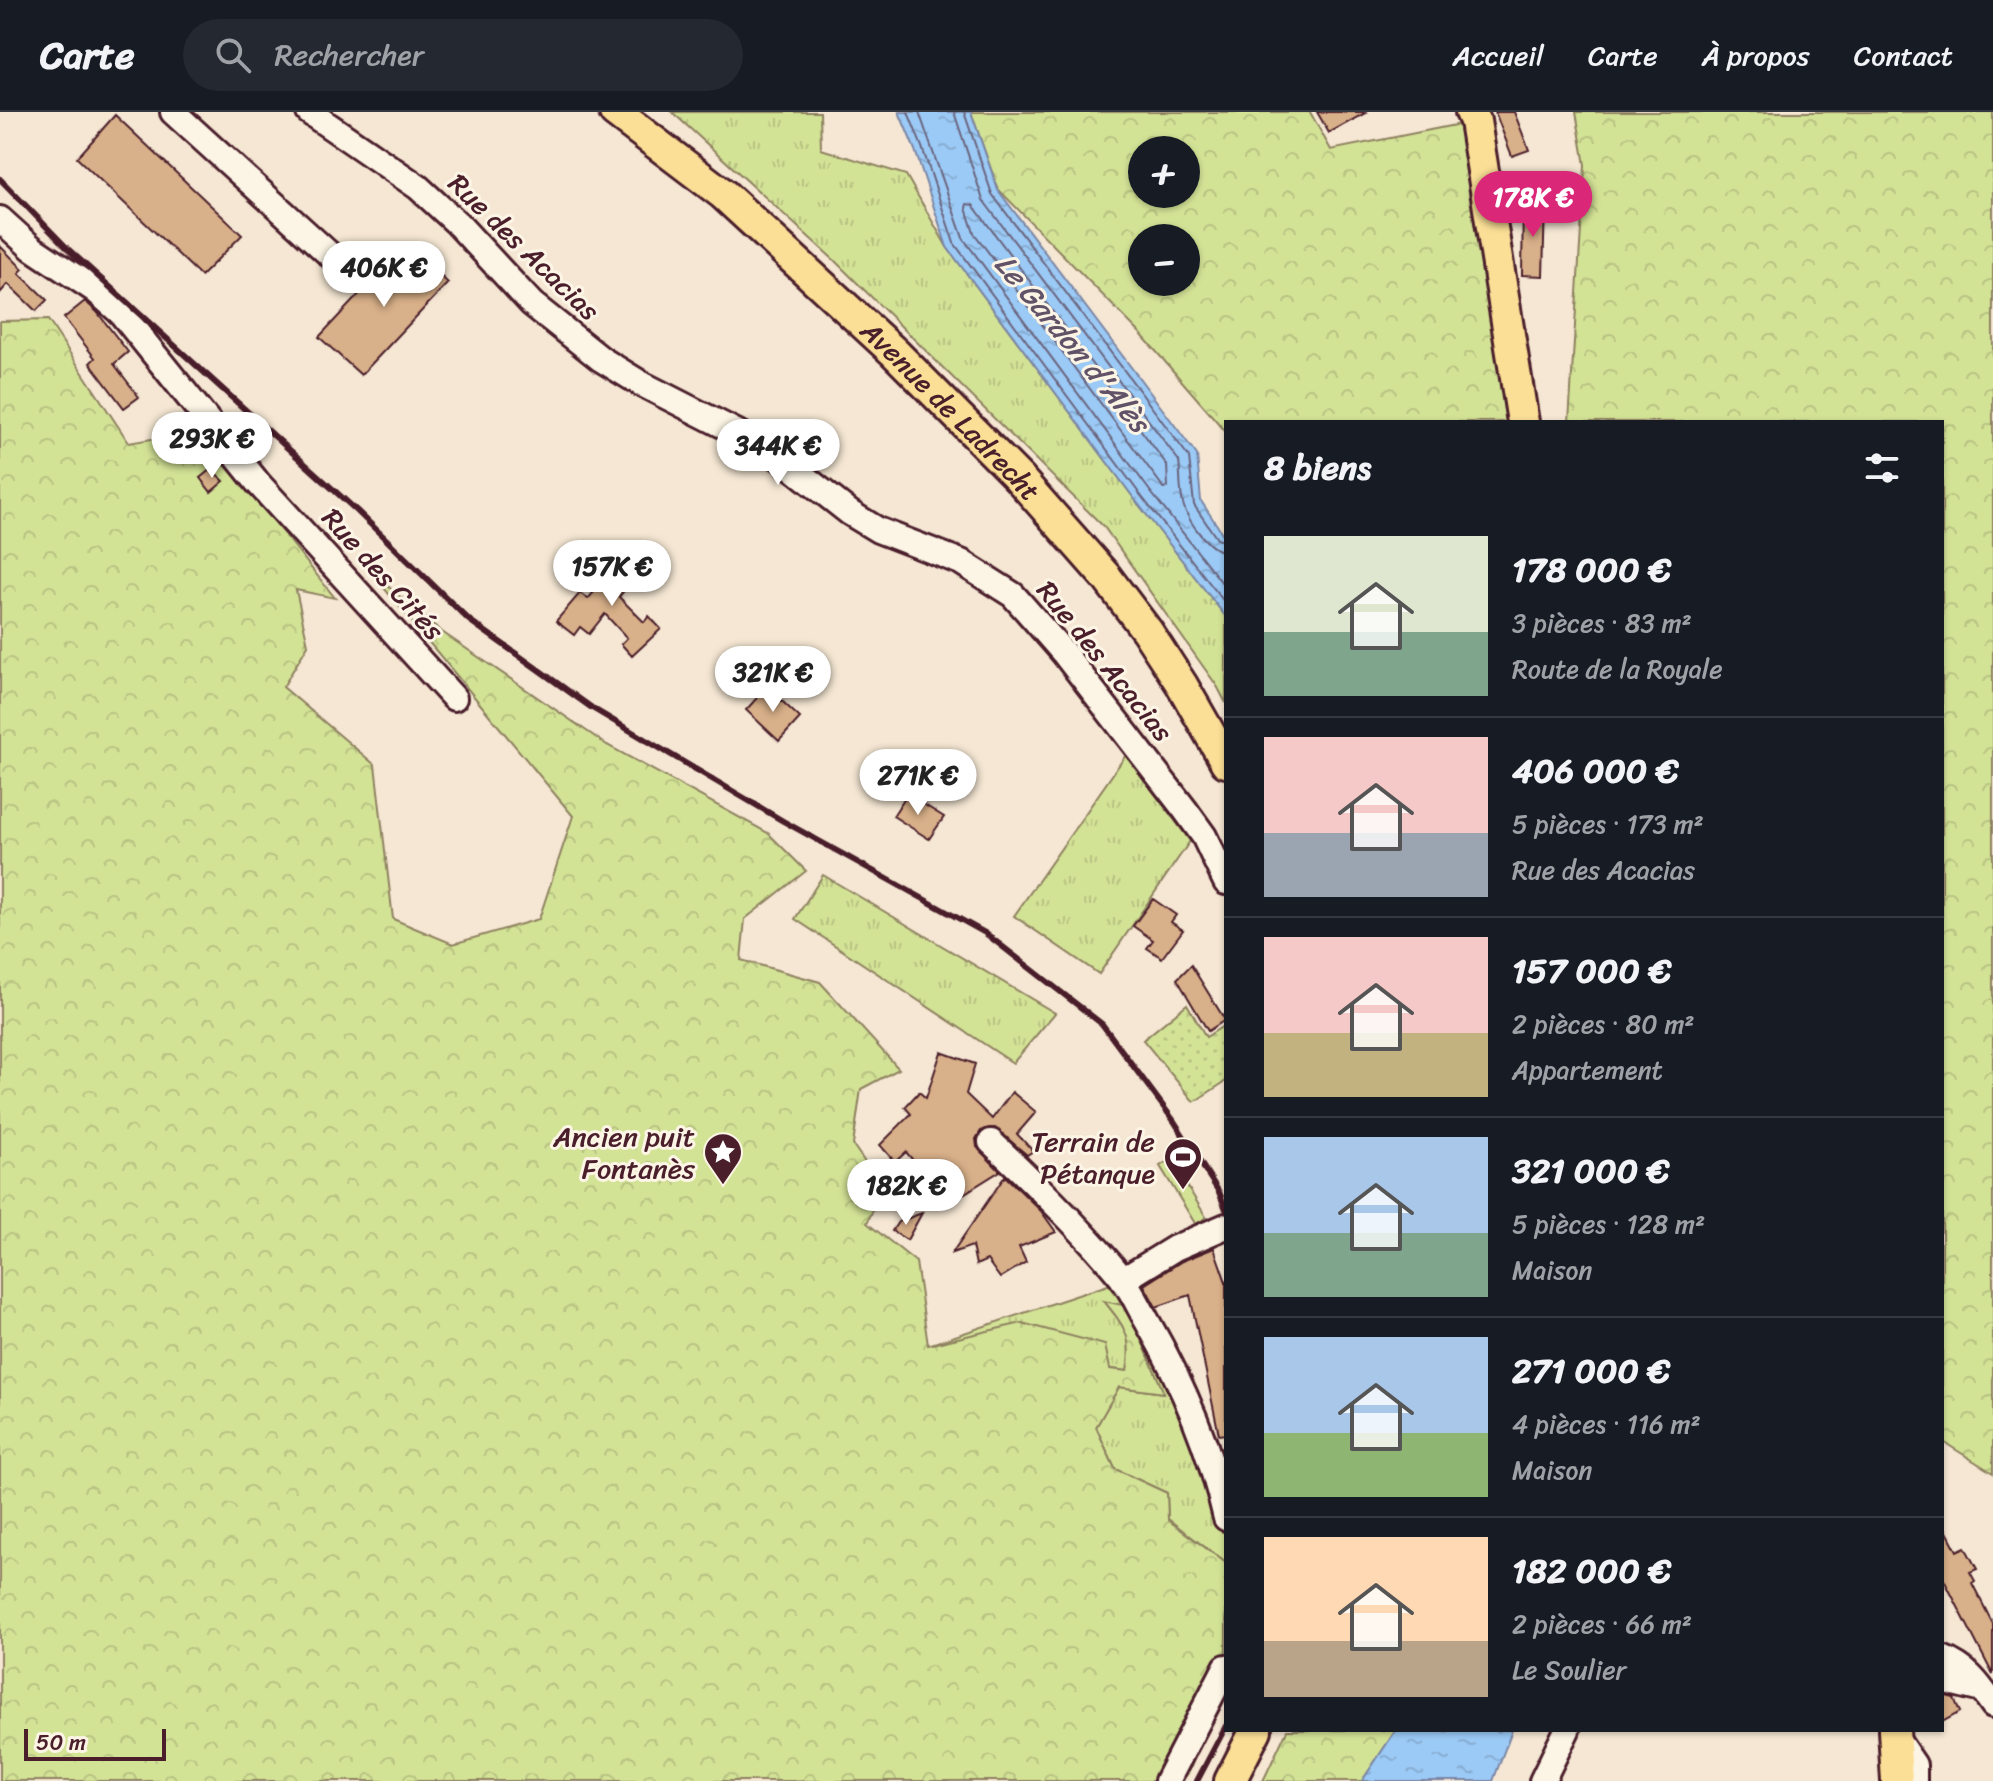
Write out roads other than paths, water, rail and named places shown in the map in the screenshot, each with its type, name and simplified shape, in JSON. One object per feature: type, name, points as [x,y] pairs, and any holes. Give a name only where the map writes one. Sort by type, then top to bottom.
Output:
[{"type":"main road","name":"Avenue de Ladrecht","points":[[615,112],[723,194],[894,352],[1019,478],[1082,547],[1139,621],[1182,685],[1224,758]]},
{"type":"main road","points":[[1471,112],[1522,413]]},
{"type":"main road","points":[[1230,1781],[1255,1732]]},
{"type":"main road","points":[[1895,1733],[1897,1781]]},
{"type":"street","points":[[173,112],[350,273]]},
{"type":"street","name":"Rue des Acacias","points":[[309,112],[376,155],[418,187],[457,223],[532,304],[601,359],[780,458],[864,522],[910,544],[961,562],[1013,595],[1063,652],[1186,811],[1204,836],[1224,878]]},
{"type":"street","name":"Rue des Cités","points":[[0,219],[32,248],[95,290],[121,313],[258,483],[454,698]]},
{"type":"street","points":[[991,1142],[1066,1213],[1123,1280],[1162,1347],[1188,1402],[1208,1451],[1224,1511]]},
{"type":"street","points":[[1123,1280],[1162,1255],[1224,1227]]},
{"type":"street","points":[[1944,1659],[1973,1676],[1988,1698]]},
{"type":"street","points":[[1167,1781],[1224,1671]]},
{"type":"street","points":[[1944,1681],[1988,1698]]},
{"type":"street","points":[[1542,1781],[1566,1732]]},
{"type":"street","points":[[1895,1733],[1914,1765],[1914,1781]]},
{"type":"water","name":"Le Gardon d'Alès","points":[[899,112],[971,112],[998,190],[1197,455],[1201,501],[1224,536],[1224,614],[947,247]]},
{"type":"water","points":[[1395,1732],[1511,1732],[1493,1781],[1362,1781]]},
{"type":"railway","points":[[0,179],[69,250],[357,511],[469,620],[592,708],[783,821],[985,933],[1102,1024],[1174,1121],[1224,1204]]},
{"type":"railway","points":[[1197,1781],[1224,1730]]},
{"type":"place","name":"Ancien puit Fontanès","points":[[723,1186]]},
{"type":"place","name":"Terrain de Pétanque","points":[[1183,1191]]}]
